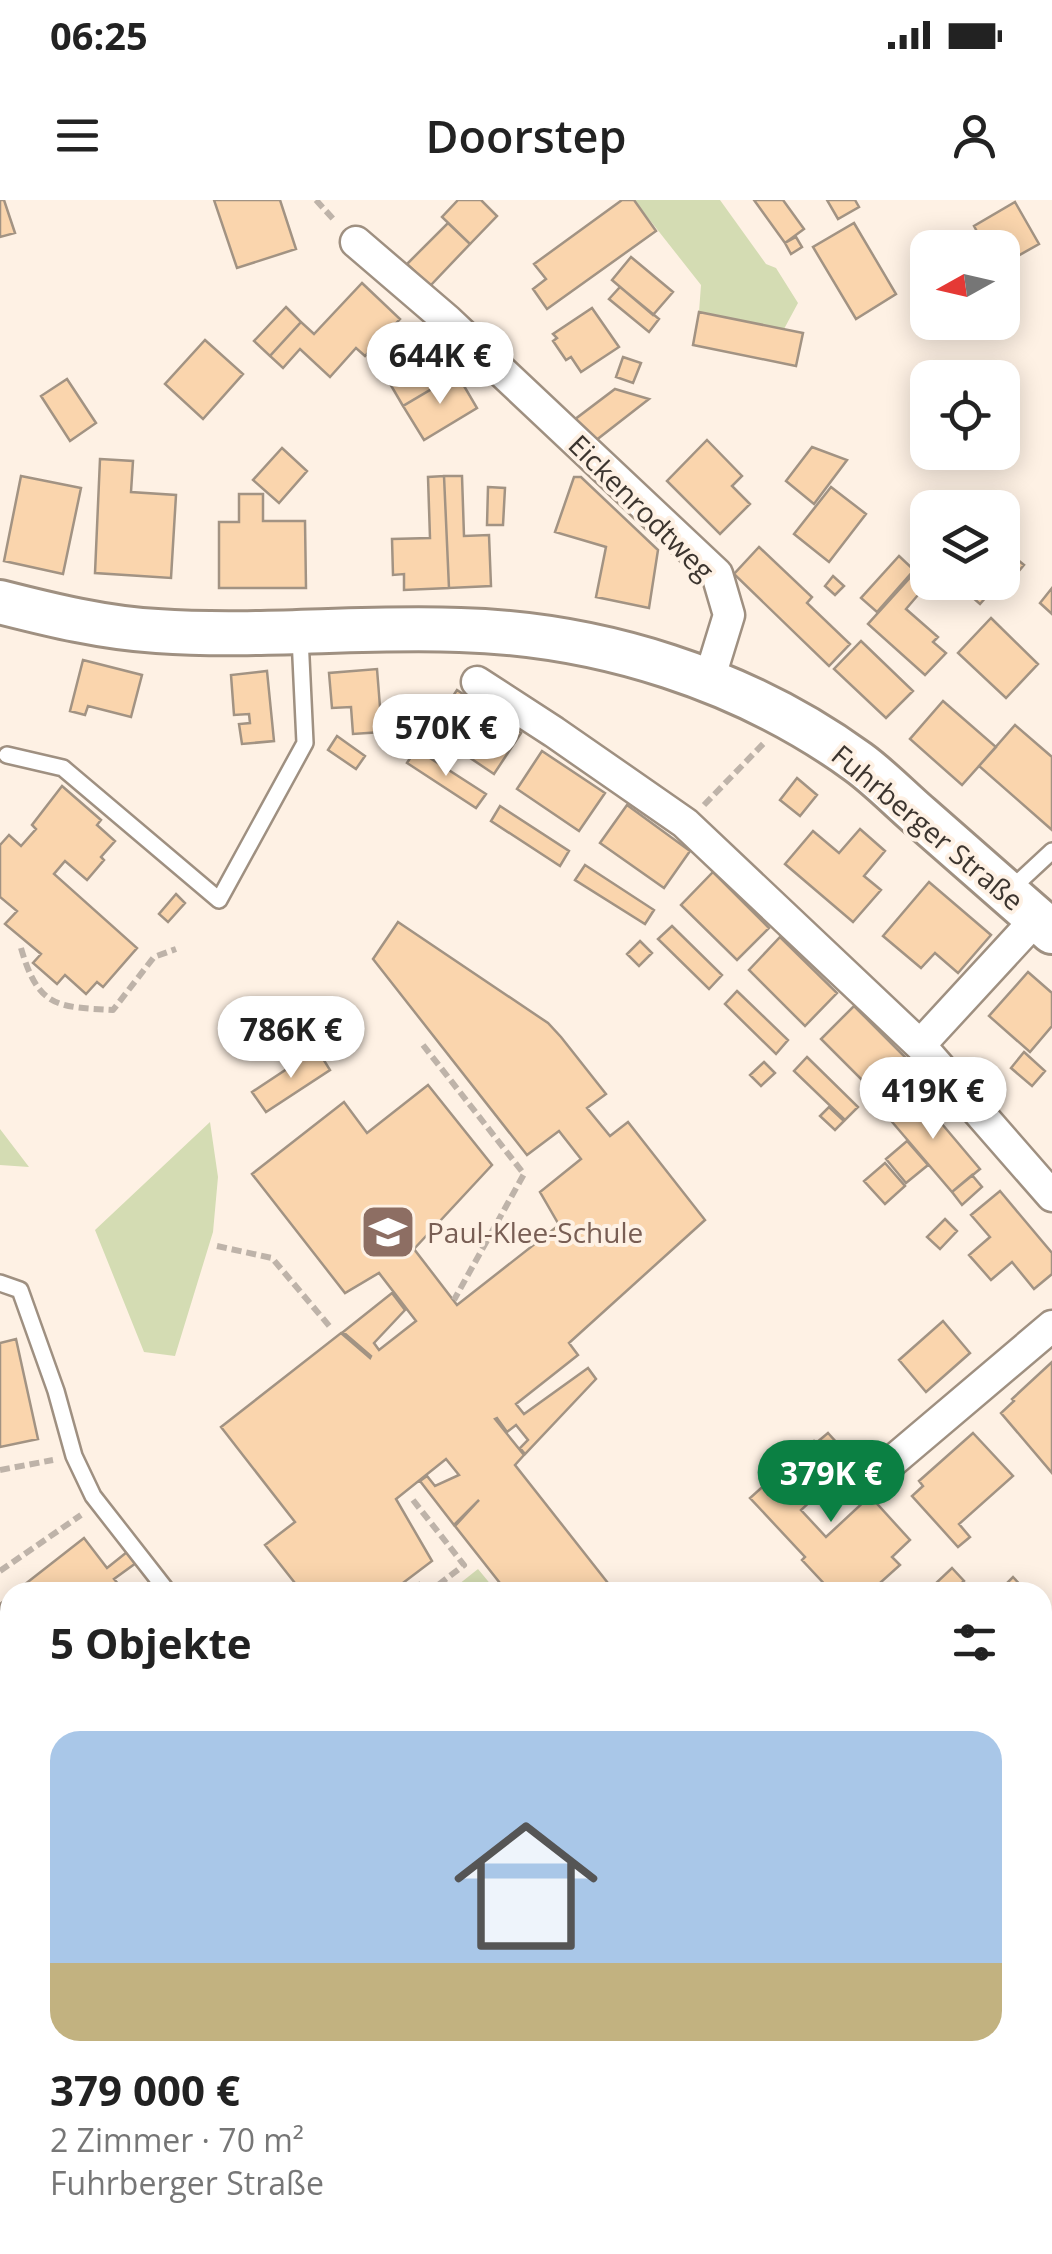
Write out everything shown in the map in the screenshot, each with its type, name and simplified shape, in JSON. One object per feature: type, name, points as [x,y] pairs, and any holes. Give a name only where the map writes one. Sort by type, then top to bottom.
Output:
[{"type":"main road","name":"Fuhrberger Straße","points":[[0,602],[64,618],[156,632],[459,630],[546,636],[635,657],[709,680],[780,712],[859,762],[1032,914]]},
{"type":"street","name":"Eickenrodtweg","points":[[356,242],[447,320],[717,574],[728,615],[709,680]]},
{"type":"street","points":[[476,682],[685,824],[920,1045],[1052,1196]]},
{"type":"street","name":"Fuhrberger Straße","points":[[920,1045],[1032,914]]},
{"type":"street","points":[[888,1465],[1052,1326]]},
{"type":"lane","points":[[7,755],[64,768],[220,900],[304,743],[300,633]]},
{"type":"lane","points":[[1032,914],[1052,852]]},
{"type":"lane","points":[[0,1282],[20,1290],[74,1456],[99,1503],[160,1582]]},
{"type":"path","points":[[685,824],[764,744],[780,712]]},
{"type":"path","points":[[21,948],[29,975],[42,993],[66,1008],[113,1010],[154,958],[176,949]]},
{"type":"path","points":[[423,1045],[524,1174],[454,1300]]},
{"type":"path","points":[[217,1246],[272,1258],[331,1328]]},
{"type":"path","points":[[0,1470],[74,1456]]},
{"type":"path","points":[[413,1500],[464,1565],[440,1582]]},
{"type":"path","points":[[0,1570],[99,1503]]},
{"type":"green space","points":[[634,200],[720,200],[766,264],[776,268],[798,303],[784,329],[699,312],[701,285]]},
{"type":"green space","points":[[210,1122],[218,1177],[213,1232],[175,1356],[144,1352],[95,1230]]},
{"type":"green space","points":[[0,1129],[29,1167],[0,1165]]},
{"type":"green space","points":[[478,1569],[489,1582],[462,1582]]},
{"type":"building","points":[[0,200],[4,200],[15,233],[0,237]]},
{"type":"building","points":[[214,200],[280,200],[296,249],[237,268]]},
{"type":"building","points":[[458,200],[481,200],[497,216],[470,244],[442,217]]},
{"type":"building","points":[[622,200],[634,200],[656,231],[547,309],[533,289],[546,279],[534,264]]},
{"type":"building","points":[[754,200],[783,200],[804,229],[785,243]]},
{"type":"building","points":[[827,200],[855,200],[859,207],[838,219]]},
{"type":"building","points":[[1015,202],[1039,244],[1020,255],[1020,230],[976,230],[974,226]]},
{"type":"building","points":[[448,223],[470,244],[430,286],[407,264]]},
{"type":"building","points":[[854,223],[896,294],[856,319],[813,247]]},
{"type":"building","points":[[796,237],[802,247],[791,254],[785,243]]},
{"type":"building","points":[[631,257],[673,292],[653,315],[612,280]]},
{"type":"building","points":[[362,283],[400,319],[365,356],[356,348],[330,377],[300,349],[283,368],[270,356],[301,322],[314,334]]},
{"type":"building","points":[[620,287],[659,319],[649,332],[609,299]]},
{"type":"building","points":[[286,307],[301,322],[270,356],[254,341]]},
{"type":"building","points":[[592,308],[619,347],[581,372],[571,357],[566,360],[553,341],[557,338],[553,334]]},
{"type":"building","points":[[699,312],[803,333],[796,366],[693,345]]},
{"type":"building","points":[[432,333],[457,374],[403,406],[379,365]]},
{"type":"building","points":[[205,340],[243,374],[203,419],[165,384]]},
{"type":"building","points":[[623,357],[641,363],[633,383],[616,377]]},
{"type":"building","points":[[457,374],[477,408],[424,440],[403,406]]},
{"type":"building","points":[[67,379],[96,423],[70,441],[41,396]]},
{"type":"building","points":[[615,389],[649,399],[595,441],[574,420]]},
{"type":"building","points":[[707,440],[742,476],[732,486],[750,504],[720,534],[667,481]]},
{"type":"building","points":[[812,447],[847,460],[814,504],[786,481]]},
{"type":"building","points":[[282,448],[307,471],[279,503],[253,480]]},
{"type":"building","points":[[100,459],[133,461],[131,492],[176,495],[171,578],[95,573]]},
{"type":"building","points":[[21,476],[81,488],[63,574],[4,561]]},
{"type":"building","points":[[444,476],[462,476],[464,536],[489,535],[491,586],[449,588]]},
{"type":"building","points":[[444,476],[449,588],[404,590],[404,574],[393,575],[392,539],[430,538],[428,477]]},
{"type":"building","points":[[574,477],[581,477],[658,550],[649,608],[596,597],[606,547],[555,532]]},
{"type":"building","points":[[488,487],[505,488],[503,525],[487,525]]},
{"type":"building","points":[[831,487],[866,514],[829,562],[794,534]]},
{"type":"building","points":[[239,494],[263,494],[263,521],[305,521],[306,588],[219,588],[219,522],[239,522]]},
{"type":"building","points":[[759,547],[812,597],[807,603],[850,644],[829,666],[734,574]]},
{"type":"building","points":[[899,556],[910,566],[910,575],[877,612],[861,598]]},
{"type":"building","points":[[833,576],[844,586],[835,595],[825,586]]},
{"type":"building","points":[[910,578],[910,600],[914,600],[906,609],[938,637],[933,642],[946,653],[925,675],[868,624]]},
{"type":"building","points":[[1052,588],[1052,614],[1040,603]]},
{"type":"building","points":[[991,618],[1038,664],[1006,698],[958,653]]},
{"type":"building","points":[[861,641],[913,691],[886,718],[834,669]]},
{"type":"building","points":[[83,660],[142,675],[131,717],[88,706],[85,715],[70,711]]},
{"type":"building","points":[[377,669],[382,732],[353,734],[351,707],[332,708],[329,673]]},
{"type":"building","points":[[267,671],[274,741],[242,744],[239,724],[250,723],[249,714],[234,715],[231,675]]},
{"type":"building","points":[[457,690],[521,733],[494,774],[430,731]]},
{"type":"building","points":[[943,701],[996,747],[962,785],[910,739]]},
{"type":"building","points":[[1015,725],[1052,757],[1052,830],[979,766]]},
{"type":"building","points":[[337,736],[365,756],[356,769],[328,750]]},
{"type":"building","points":[[416,749],[486,794],[476,808],[407,763]]},
{"type":"building","points":[[542,751],[605,793],[579,831],[517,789]]},
{"type":"building","points":[[797,778],[817,795],[800,816],[780,800]]},
{"type":"building","points":[[62,786],[101,820],[97,825],[115,841],[87,880],[65,861],[54,874],[137,948],[103,987],[97,982],[86,994],[65,975],[57,984],[33,963],[41,954],[5,924],[17,911],[0,897],[0,845],[9,835],[21,846]]},
{"type":"building","points":[[627,805],[690,851],[664,888],[600,843]]},
{"type":"building","points":[[500,806],[569,851],[560,866],[491,821]]},
{"type":"building","points":[[860,829],[885,851],[864,876],[881,890],[853,922],[785,864],[813,831],[839,853]]},
{"type":"building","points":[[585,865],[654,910],[645,924],[575,880]]},
{"type":"building","points":[[713,872],[769,928],[737,960],[681,905]]},
{"type":"building","points":[[929,882],[991,935],[958,973],[935,953],[921,968],[883,936]]},
{"type":"building","points":[[176,894],[185,903],[168,922],[159,914]]},
{"type":"building","points":[[398,922],[548,1023],[606,1094],[587,1108],[610,1136],[628,1122],[705,1220],[569,1343],[578,1355],[516,1404],[524,1414],[588,1368],[596,1379],[525,1454],[520,1448],[528,1440],[516,1425],[507,1432],[495,1419],[524,1455],[515,1465],[607,1582],[499,1582],[455,1526],[479,1500],[454,1525],[420,1481],[427,1476],[435,1486],[459,1475],[446,1459],[396,1499],[432,1561],[404,1582],[294,1582],[265,1545],[295,1522],[221,1427],[341,1333],[370,1358],[343,1332],[392,1293],[405,1310],[374,1343],[379,1350],[416,1321],[379,1273],[345,1293],[252,1174],[344,1102],[367,1133],[428,1085],[492,1165],[414,1249],[457,1305],[559,1225],[540,1192],[581,1159],[559,1131],[527,1155],[373,959]]},
{"type":"building","points":[[672,926],[722,975],[709,989],[658,939]]},
{"type":"building","points":[[780,937],[837,993],[805,1026],[749,970]]},
{"type":"building","points":[[640,941],[652,953],[639,966],[627,954]]},
{"type":"building","points":[[1028,972],[1052,993],[1052,1026],[1030,1052],[989,1016]]},
{"type":"building","points":[[737,991],[788,1040],[776,1054],[725,1004]]},
{"type":"building","points":[[854,1006],[908,1060],[875,1093],[821,1039]]},
{"type":"building","points":[[317,1049],[330,1070],[266,1112],[252,1092]]},
{"type":"building","points":[[1024,1052],[1045,1071],[1032,1086],[1011,1068]]},
{"type":"building","points":[[807,1057],[858,1107],[845,1120],[794,1071]]},
{"type":"building","points":[[764,1062],[775,1073],[761,1086],[750,1075]]},
{"type":"building","points":[[915,1092],[980,1169],[952,1192],[887,1116]]},
{"type":"building","points":[[829,1107],[844,1121],[835,1130],[820,1116]]},
{"type":"building","points":[[907,1141],[928,1165],[906,1183],[886,1159]]},
{"type":"building","points":[[885,1163],[905,1186],[885,1204],[864,1181]]},
{"type":"building","points":[[972,1175],[982,1187],[962,1205],[952,1192]]},
{"type":"building","points":[[1000,1191],[1052,1253],[1052,1274],[1034,1289],[1012,1262],[991,1280],[969,1255],[990,1237],[971,1215]]},
{"type":"building","points":[[945,1219],[957,1231],[940,1249],[927,1237]]},
{"type":"building","points":[[943,1321],[970,1353],[926,1392],[899,1360]]},
{"type":"building","points":[[16,1339],[38,1439],[0,1447],[0,1343]]},
{"type":"building","points":[[1052,1362],[1052,1473],[1001,1413]]},
{"type":"building","points":[[828,1433],[837,1443],[826,1453],[843,1471],[801,1510],[826,1537],[870,1496],[910,1540],[892,1557],[900,1565],[881,1582],[823,1582],[802,1560],[805,1557],[750,1498]]},
{"type":"building","points":[[973,1433],[1013,1476],[959,1524],[970,1537],[958,1547],[912,1496],[923,1486],[919,1481]]},
{"type":"building","points":[[84,1538],[107,1568],[127,1552],[136,1563],[114,1579],[117,1582],[28,1582]]},
{"type":"building","points":[[952,1568],[964,1581],[963,1582],[937,1582]]},
{"type":"place","name":"Paul-Klee-Schule","points":[[388,1232]]}]
